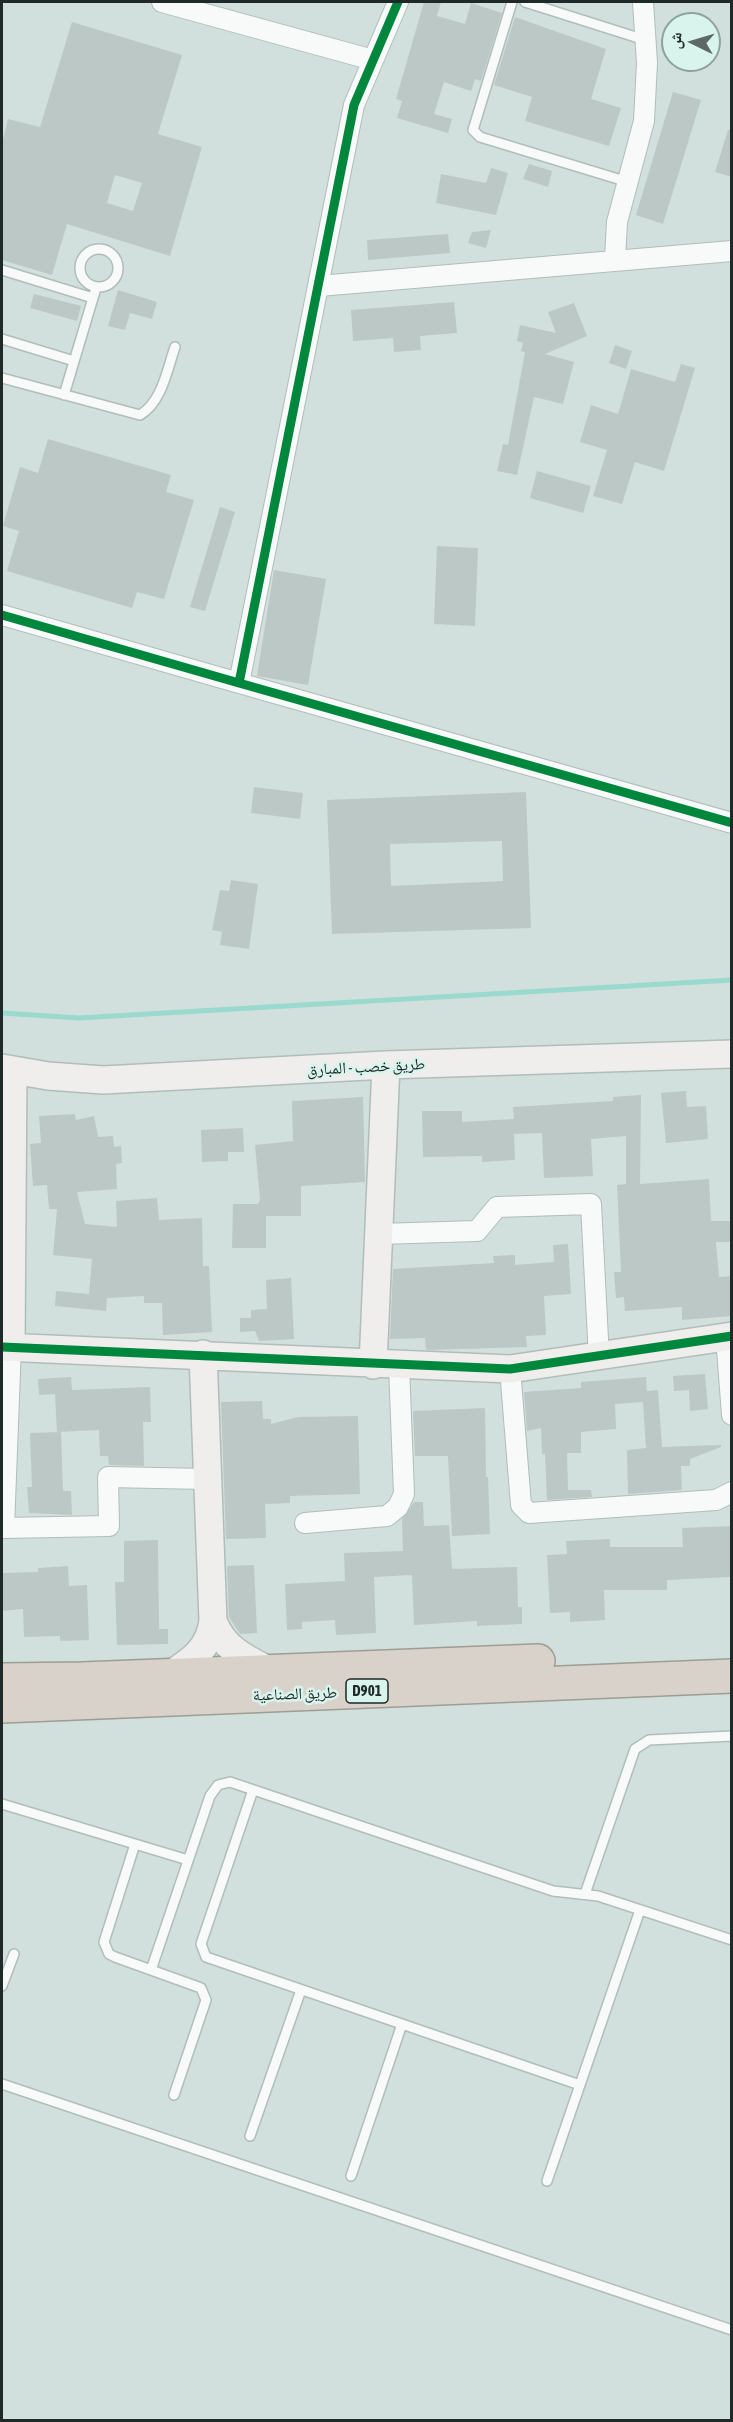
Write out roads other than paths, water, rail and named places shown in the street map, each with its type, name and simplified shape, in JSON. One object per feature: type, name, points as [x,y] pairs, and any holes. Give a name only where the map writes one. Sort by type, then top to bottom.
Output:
[{"type":"highway","name":"طريق الصناعية","points":[[2,1680],[168,1676],[732,1653]]},
{"type":"highway","name":"طريق الصناعية","points":[[19,1710],[732,1676]]},
{"type":"street","points":[[162,2],[373,60]]},
{"type":"street","points":[[239,683],[354,105],[398,2]]},
{"type":"street","points":[[615,259],[617,222],[645,121],[643,2]]},
{"type":"street","points":[[319,286],[615,259],[732,251]]},
{"type":"street","points":[[2,615],[732,823]]},
{"type":"street","name":"طريق خصب - المبارق","points":[[7,1069],[104,1080],[386,1065],[732,1054]]},
{"type":"street","points":[[305,1523],[387,1516],[398,1507],[404,1494],[386,1365],[379,1234],[386,1065]]},
{"type":"street","points":[[7,1069],[4,1528],[109,1526],[108,1477],[206,1479]]},
{"type":"street","points":[[379,1234],[477,1231],[496,1207],[591,1204],[599,1358]]},
{"type":"street","points":[[6,1347],[510,1369],[599,1358],[729,1336],[732,1415]]},
{"type":"street","points":[[168,1676],[200,1652],[211,1633],[213,1621],[203,1354]]},
{"type":"street","points":[[510,1369],[521,1505],[529,1513],[716,1500],[732,1492]]},
{"type":"street","points":[[213,1621],[230,1648],[272,1672]]},
{"type":"lane","points":[[512,2],[474,130],[480,137],[628,182]]},
{"type":"lane","points":[[525,2],[645,40]]},
{"type":"lane","points":[[100,249],[116,258],[119,270],[114,282],[102,288],[96,288],[85,281],[81,263],[88,253],[100,249]]},
{"type":"lane","points":[[2,270],[93,298]]},
{"type":"lane","points":[[64,395],[96,288]]},
{"type":"lane","points":[[2,339],[74,361]]},
{"type":"lane","points":[[2,378],[140,415],[155,401],[175,347]]},
{"type":"lane","points":[[585,1894],[635,1749],[649,1740],[732,1736]]},
{"type":"lane","points":[[151,1970],[213,1790],[223,1782],[230,1782],[553,1891],[585,1894],[732,1940]]},
{"type":"lane","points":[[253,1790],[203,1936],[202,1951],[213,1960],[580,2085]]},
{"type":"lane","points":[[2,1804],[188,1860]]},
{"type":"lane","points":[[135,1844],[104,1942],[109,1954],[195,1985],[205,1993],[204,2006],[174,2095]]},
{"type":"lane","points":[[547,2181],[640,1910]]},
{"type":"lane","points":[[2,1986],[14,1954]]},
{"type":"lane","points":[[250,2136],[301,1990]]},
{"type":"lane","points":[[351,2176],[402,2024]]},
{"type":"lane","points":[[2,2084],[732,2330]]},
{"type":"waterway","points":[[2,1013],[79,1018],[732,980]]}]
